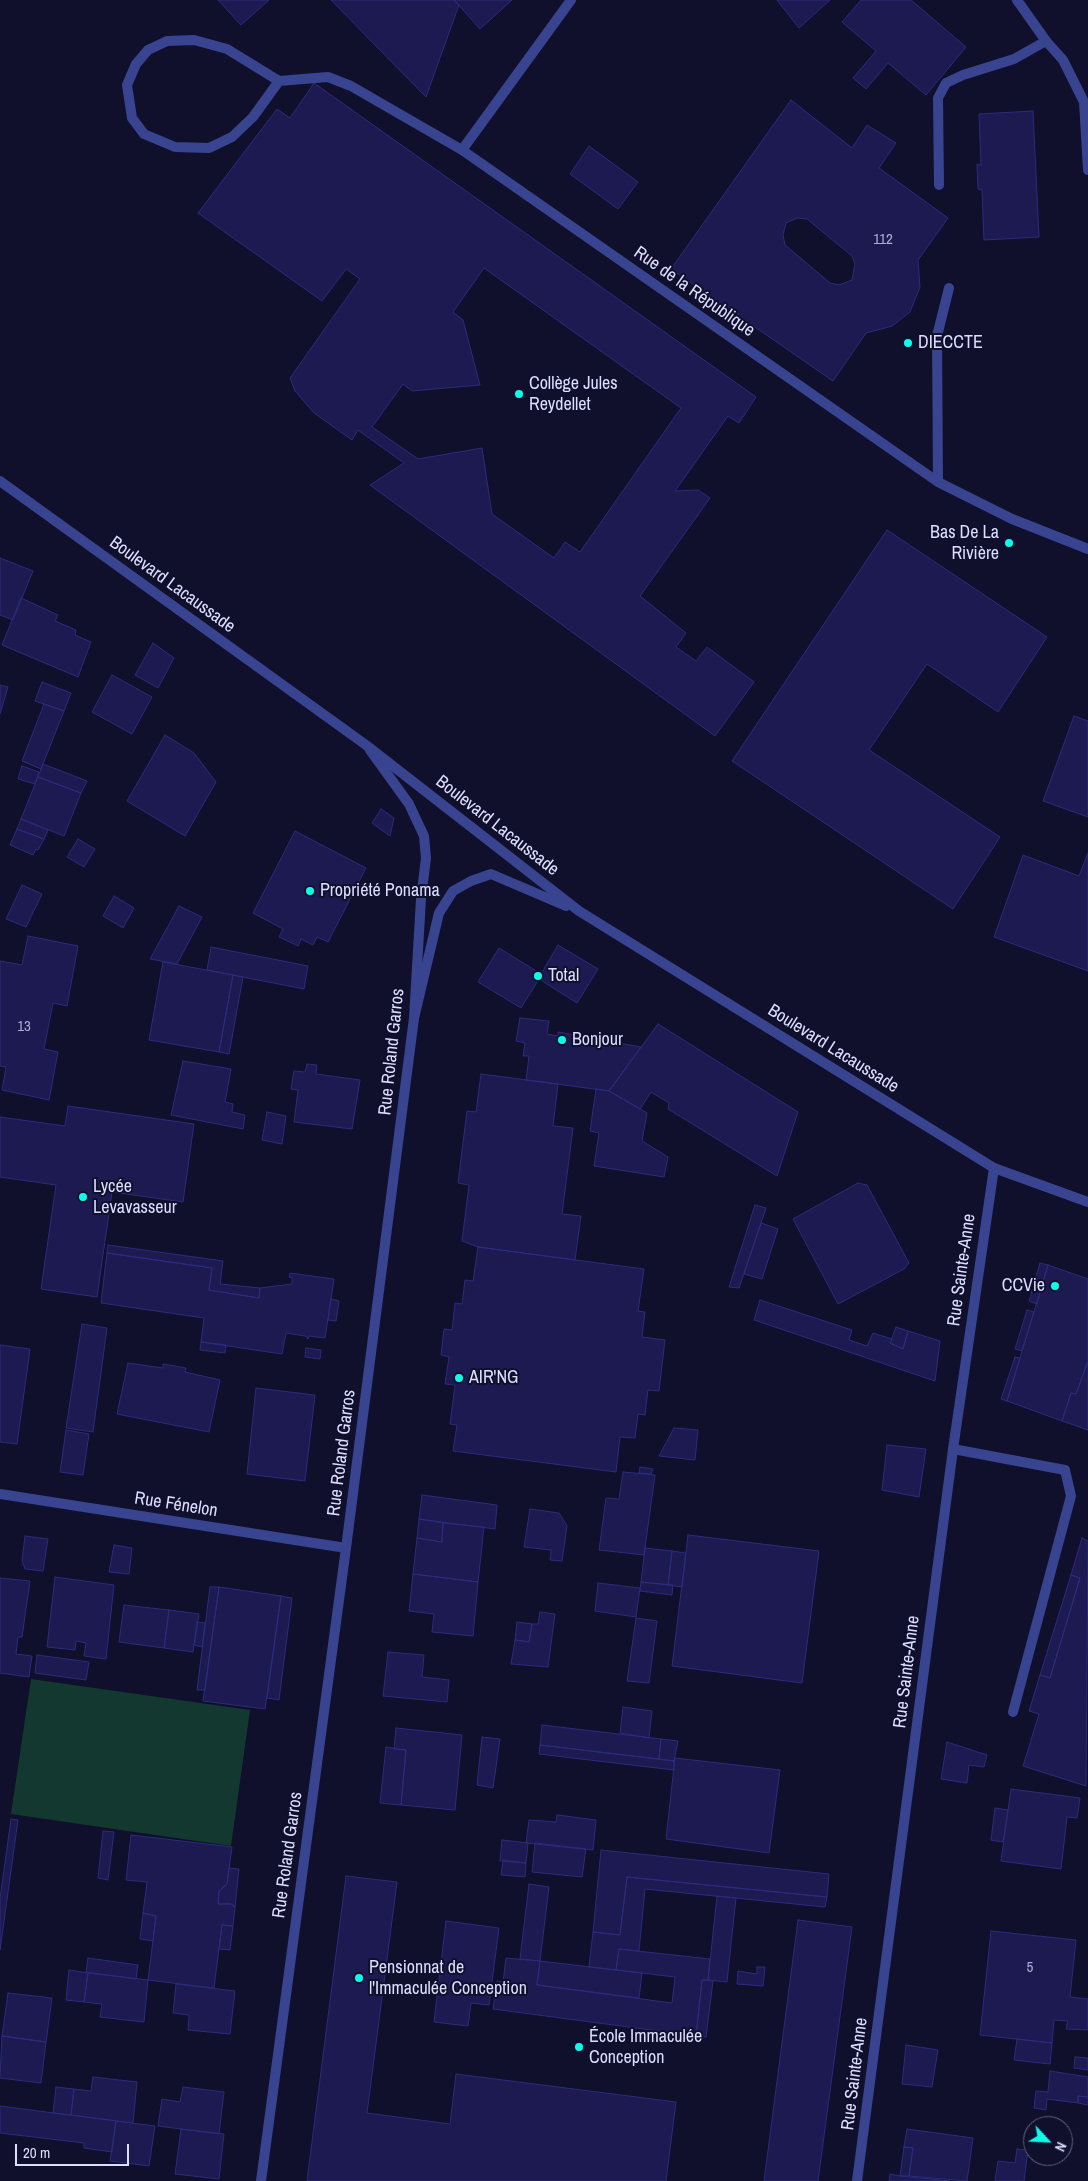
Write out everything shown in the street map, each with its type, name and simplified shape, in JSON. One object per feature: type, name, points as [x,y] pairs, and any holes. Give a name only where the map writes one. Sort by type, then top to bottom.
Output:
[{"type":"street","points":[[462,150],[572,0]]},
{"type":"street","points":[[1017,0],[1046,41],[1063,60],[1086,102],[1088,170]]},
{"type":"street","points":[[194,40],[228,49],[279,81],[253,117],[232,137],[209,148],[175,147],[144,134],[132,118],[127,85],[136,64],[148,50],[167,41],[194,40]]},
{"type":"street","points":[[940,184],[938,98],[946,83],[963,75],[1014,59],[1046,41]]},
{"type":"street","name":"Rue de la République","points":[[279,81],[328,77],[351,86],[462,150],[938,482],[1012,519],[1088,549]]},
{"type":"street","points":[[938,482],[937,336],[949,288]]},
{"type":"street","name":"Boulevard Lacaussade","points":[[0,481],[366,745],[579,911],[994,1168],[1088,1202]]},
{"type":"street","name":"Rue Roland Garros","points":[[261,2181],[346,1548],[414,1018],[421,899],[426,858],[424,836],[409,804],[366,745]]},
{"type":"street","points":[[414,1018],[439,913],[453,891],[471,881],[491,874],[579,911]]},
{"type":"street","name":"Rue Sainte-Anne","points":[[857,2181],[953,1450],[994,1168]]},
{"type":"street","points":[[953,1450],[1065,1470],[1071,1496],[1014,1712]]},
{"type":"street","name":"Rue Fénelon","points":[[0,1494],[346,1548]]},
{"type":"green space","points":[[31,1679],[250,1710],[231,1846],[11,1814]]},
{"type":"building","points":[[218,0],[269,0],[241,25]]},
{"type":"building","points":[[331,0],[454,0],[459,5],[426,97]]},
{"type":"building","points":[[454,0],[512,0],[480,29]]},
{"type":"building","points":[[777,0],[830,0],[799,28]]},
{"type":"building","points":[[861,0],[911,0],[966,47],[926,95],[888,63],[866,89],[853,78],[876,51],[842,22]]},
{"type":"building","points":[[314,83],[756,397],[739,423],[728,416],[675,491],[698,490],[710,498],[640,596],[686,633],[676,647],[696,661],[707,647],[754,682],[715,736],[370,485],[404,463],[358,430],[352,440],[314,413],[295,391],[290,378],[360,279],[346,269],[322,301],[198,213],[277,109],[290,118]],"holes":[[[484,268],[681,408],[580,552],[565,542],[554,558],[492,514],[482,448],[418,459],[372,427],[403,384],[412,391],[480,385],[463,320],[453,312]]]},
{"type":"building","points":[[791,100],[852,148],[867,125],[896,143],[879,168],[948,218],[918,260],[920,287],[910,312],[892,326],[866,333],[833,381],[671,269]],"holes":[[[797,218],[807,219],[852,256],[855,264],[852,280],[839,285],[830,283],[785,245],[783,235],[786,223]]]},
{"type":"building","points":[[1033,111],[1039,237],[984,240],[982,190],[978,189],[977,164],[981,165],[979,114]]},
{"type":"building","points":[[589,146],[638,182],[618,209],[570,174]]},
{"type":"building","points":[[887,530],[1047,637],[998,712],[927,664],[869,750],[1000,837],[953,909],[732,761]]},
{"type":"building","points":[[0,558],[33,571],[13,620],[0,615]]},
{"type":"building","points":[[21,598],[58,615],[55,621],[76,630],[75,635],[91,642],[78,677],[2,645]]},
{"type":"building","points":[[153,643],[174,658],[158,688],[135,675]]},
{"type":"building","points":[[112,675],[152,697],[132,734],[92,712]]},
{"type":"building","points":[[42,682],[71,693],[64,711],[35,701]]},
{"type":"building","points":[[0,685],[8,687],[0,714]]},
{"type":"building","points":[[44,704],[64,711],[41,769],[22,761]]},
{"type":"building","points":[[1074,716],[1088,721],[1088,817],[1043,801]]},
{"type":"building","points":[[165,735],[194,753],[216,782],[185,836],[127,801]]},
{"type":"building","points":[[43,764],[87,781],[81,793],[38,777]]},
{"type":"building","points":[[22,766],[39,772],[35,784],[18,779]]},
{"type":"building","points":[[38,777],[81,793],[64,836],[21,819]]},
{"type":"building","points":[[381,809],[394,818],[390,836],[372,823]]},
{"type":"building","points":[[21,819],[48,830],[44,839],[17,829]]},
{"type":"building","points":[[17,829],[44,839],[33,855],[10,845]]},
{"type":"building","name":"Propriété Ponama","points":[[295,831],[366,868],[328,942],[317,937],[313,945],[301,939],[298,946],[279,937],[283,929],[253,913]]},
{"type":"building","points":[[78,839],[95,849],[84,867],[67,857]]},
{"type":"building","points":[[1088,853],[1088,971],[994,937],[1023,855],[1079,876]]},
{"type":"building","points":[[22,885],[42,894],[26,927],[6,919]]},
{"type":"building","points":[[114,896],[134,908],[123,928],[103,916]]},
{"type":"building","points":[[179,906],[202,917],[177,964],[150,959]]},
{"type":"building","points":[[28,936],[78,946],[67,1006],[53,1003],[44,1049],[58,1052],[49,1100],[2,1090],[6,1067],[0,1066],[0,961],[22,965]]},
{"type":"building","name":"Total","points":[[558,945],[598,969],[577,1003],[539,979],[521,1008],[478,982],[499,948],[541,974]]},
{"type":"building","points":[[211,947],[308,966],[304,989],[207,970]]},
{"type":"building","points":[[163,962],[233,975],[219,1052],[149,1040]]},
{"type":"building","points":[[233,975],[243,977],[229,1054],[219,1052]]},
{"type":"building","points":[[520,1018],[549,1021],[547,1034],[558,1036],[558,1032],[641,1047],[609,1091],[526,1080],[529,1056],[523,1056],[525,1043],[516,1041]]},
{"type":"building","points":[[658,1024],[798,1112],[777,1176],[668,1109],[669,1103],[651,1092],[640,1109],[609,1091]]},
{"type":"building","points":[[183,1061],[231,1069],[225,1102],[233,1104],[232,1112],[245,1115],[243,1129],[171,1115]]},
{"type":"building","points":[[307,1064],[317,1065],[316,1074],[360,1080],[352,1129],[294,1122],[298,1090],[291,1089],[294,1071],[305,1072]]},
{"type":"building","points":[[481,1074],[558,1084],[553,1126],[573,1128],[562,1214],[581,1216],[575,1260],[478,1247],[462,1241],[469,1185],[458,1183],[467,1111],[476,1112]]},
{"type":"building","points":[[596,1089],[609,1091],[647,1113],[642,1141],[668,1157],[664,1177],[594,1166],[599,1133],[590,1131]]},
{"type":"building","name":"Lycée Levavasseur","points":[[68,1106],[194,1124],[183,1202],[112,1192],[97,1297],[41,1289],[56,1185],[0,1177],[0,1117],[65,1126]]},
{"type":"building","points":[[267,1112],[286,1116],[282,1144],[262,1140]]},
{"type":"building","points":[[858,1183],[867,1185],[909,1263],[904,1269],[838,1304],[793,1219]]},
{"type":"building","points":[[755,1205],[766,1208],[739,1288],[729,1287]]},
{"type":"building","points":[[761,1223],[778,1229],[762,1279],[744,1274]]},
{"type":"building","points":[[108,1245],[223,1261],[220,1284],[260,1288],[259,1298],[209,1290],[212,1268],[107,1253]]},
{"type":"building","points":[[478,1247],[644,1269],[638,1311],[645,1312],[642,1337],[665,1340],[659,1391],[648,1390],[645,1415],[638,1414],[635,1438],[620,1437],[616,1472],[453,1451],[457,1425],[450,1424],[455,1385],[445,1384],[449,1357],[441,1355],[444,1329],[452,1330],[455,1303],[462,1304],[465,1280],[473,1281]]},
{"type":"building","points":[[107,1253],[212,1268],[209,1290],[259,1298],[260,1288],[292,1284],[292,1278],[289,1277],[290,1273],[334,1279],[325,1338],[309,1336],[308,1339],[305,1336],[286,1333],[282,1354],[201,1342],[204,1318],[101,1303]]},
{"type":"building","points":[[1040,1263],[1048,1265],[1037,1304],[1029,1301]]},
{"type":"building","points":[[1048,1265],[1088,1279],[1088,1361],[1076,1394],[1071,1393],[1062,1421],[1007,1401]]},
{"type":"building","points":[[331,1299],[339,1301],[336,1321],[328,1320]]},
{"type":"building","points":[[760,1300],[852,1330],[849,1340],[867,1346],[873,1333],[892,1339],[890,1343],[903,1349],[908,1331],[940,1341],[935,1381],[754,1320]]},
{"type":"building","points":[[1027,1310],[1034,1312],[1022,1351],[1015,1349]]},
{"type":"building","points":[[82,1324],[107,1328],[93,1432],[66,1428]]},
{"type":"building","points":[[896,1327],[908,1331],[903,1349],[890,1343]]},
{"type":"building","points":[[201,1342],[226,1345],[225,1353],[200,1350]]},
{"type":"building","points":[[0,1345],[30,1349],[17,1444],[0,1442]]},
{"type":"building","points":[[306,1348],[321,1350],[320,1359],[305,1357]]},
{"type":"building","points":[[1015,1357],[1020,1358],[1007,1401],[1001,1399]]},
{"type":"building","points":[[1088,1361],[1088,1430],[1062,1421],[1071,1393],[1076,1394]]},
{"type":"building","points":[[128,1363],[163,1368],[163,1364],[186,1368],[185,1372],[220,1380],[209,1432],[117,1414]]},
{"type":"building","points":[[256,1388],[315,1395],[305,1481],[247,1474]]},
{"type":"building","points":[[674,1428],[698,1430],[695,1460],[659,1456]]},
{"type":"building","points":[[66,1430],[89,1434],[83,1475],[60,1472]]},
{"type":"building","points":[[887,1445],[926,1449],[919,1497],[882,1490]]},
{"type":"building","points":[[640,1467],[653,1469],[651,1474],[639,1473]]},
{"type":"building","points":[[623,1472],[655,1475],[644,1555],[599,1550],[606,1498],[619,1499]]},
{"type":"building","points":[[422,1495],[497,1505],[495,1529],[419,1519]]},
{"type":"building","points":[[530,1509],[559,1513],[567,1526],[562,1561],[550,1560],[551,1550],[524,1547]]},
{"type":"building","points":[[419,1519],[443,1523],[442,1542],[417,1538]]},
{"type":"building","points":[[443,1523],[484,1527],[478,1582],[413,1574],[417,1538],[442,1542]]},
{"type":"building","points":[[688,1535],[819,1551],[802,1683],[672,1666]]},
{"type":"building","points":[[25,1536],[48,1539],[43,1571],[25,1569],[22,1561]]},
{"type":"building","points":[[1082,1538],[1088,1541],[1086,1786],[1023,1766],[1039,1714],[1029,1711],[1040,1675],[1050,1678],[1080,1578],[1071,1575]]},
{"type":"building","points":[[114,1545],[132,1548],[129,1574],[109,1572]]},
{"type":"building","points":[[645,1548],[672,1551],[668,1585],[641,1582]]},
{"type":"building","points":[[672,1551],[686,1553],[682,1587],[668,1585]]},
{"type":"building","points":[[413,1574],[478,1582],[473,1636],[432,1632],[434,1614],[409,1611]]},
{"type":"building","points":[[1071,1575],[1080,1578],[1050,1678],[1040,1675]]},
{"type":"building","points":[[55,1577],[114,1585],[106,1659],[84,1656],[86,1643],[76,1641],[75,1650],[47,1647]]},
{"type":"building","points":[[0,1578],[30,1581],[22,1637],[18,1637],[16,1654],[32,1656],[29,1677],[0,1673]]},
{"type":"building","points":[[641,1582],[673,1585],[672,1595],[640,1591]]},
{"type":"building","points":[[598,1583],[640,1588],[636,1617],[595,1611]]},
{"type":"building","points":[[210,1587],[219,1587],[205,1690],[197,1690]]},
{"type":"building","points":[[219,1587],[281,1596],[265,1709],[203,1701]]},
{"type":"building","points":[[281,1596],[292,1598],[279,1700],[267,1698]]},
{"type":"building","points":[[124,1605],[169,1610],[164,1648],[119,1642]]},
{"type":"building","points":[[169,1610],[199,1614],[193,1652],[164,1648]]},
{"type":"building","points":[[540,1612],[555,1614],[548,1667],[511,1664],[515,1640],[529,1642],[532,1624],[538,1624]]},
{"type":"building","points":[[636,1618],[657,1621],[649,1683],[627,1681]]},
{"type":"building","points":[[197,1622],[205,1623],[202,1647],[194,1645]]},
{"type":"building","points":[[517,1622],[532,1624],[529,1642],[515,1640]]},
{"type":"building","points":[[388,1652],[424,1655],[422,1677],[449,1680],[447,1702],[383,1696]]},
{"type":"building","points":[[37,1655],[89,1662],[86,1680],[35,1673]]},
{"type":"building","points":[[623,1707],[652,1711],[649,1738],[620,1733]]},
{"type":"building","points":[[542,1725],[661,1739],[659,1759],[540,1745]]},
{"type":"building","points":[[396,1728],[462,1735],[455,1810],[401,1805],[406,1750],[394,1749]]},
{"type":"building","points":[[482,1737],[500,1739],[493,1788],[477,1785]]},
{"type":"building","points":[[661,1739],[678,1741],[674,1761],[659,1759]]},
{"type":"building","points":[[947,1742],[987,1755],[984,1767],[969,1765],[967,1783],[941,1779]]},
{"type":"building","points":[[540,1745],[674,1761],[674,1770],[539,1754]]},
{"type":"building","points":[[386,1747],[406,1750],[401,1805],[380,1803]]},
{"type":"building","points":[[675,1758],[780,1770],[769,1853],[666,1839]]},
{"type":"building","points":[[1011,1789],[1080,1798],[1077,1818],[1067,1817],[1061,1869],[1001,1861]]},
{"type":"building","points":[[995,1808],[1008,1810],[1003,1842],[991,1840]]},
{"type":"building","points":[[557,1815],[596,1820],[593,1850],[526,1843],[529,1820],[556,1822]]},
{"type":"building","points":[[11,1819],[18,1820],[0,1950],[0,1899]]},
{"type":"building","points":[[103,1831],[114,1832],[108,1880],[98,1878]]},
{"type":"building","points":[[131,1835],[232,1847],[227,1884],[219,1891],[218,1904],[231,1904],[235,1907],[233,1926],[222,1925],[214,1988],[148,1980],[156,1916],[143,1913],[147,1882],[126,1880]]},
{"type":"building","points":[[502,1840],[528,1843],[526,1863],[500,1861]]},
{"type":"building","points":[[535,1843],[586,1849],[582,1877],[532,1872]]},
{"type":"building","points":[[601,1850],[829,1874],[827,1897],[627,1877],[620,1935],[593,1932]]},
{"type":"building","points":[[503,1860],[526,1863],[525,1877],[501,1875]]},
{"type":"building","points":[[229,1868],[239,1869],[235,1907],[231,1904],[218,1904],[219,1891],[227,1884]]},
{"type":"building","name":"Pensionnat de l'Immaculée Conception","points":[[346,1876],[397,1882],[367,2113],[450,2124],[456,2074],[676,2102],[666,2181],[307,2181]]},
{"type":"building","points":[[627,1877],[827,1897],[825,1907],[645,1889],[639,1951],[619,1949],[616,1970],[589,1967],[593,1932],[620,1935]]},
{"type":"building","points":[[529,1884],[549,1887],[540,1961],[520,1959]]},
{"type":"building","points":[[717,1896],[736,1898],[727,1982],[708,1980]]},
{"type":"building","points":[[143,1913],[156,1916],[153,1941],[140,1939]]},
{"type":"building","points":[[798,1920],[852,1927],[818,2181],[764,2181]]},
{"type":"building","points":[[446,1921],[499,1928],[489,2005],[471,2003],[468,2026],[434,2022]]},
{"type":"building","points":[[222,1925],[233,1926],[230,1950],[219,1949]]},
{"type":"building","points":[[991,1931],[1076,1940],[1070,1997],[1088,1999],[1088,2030],[1066,2029],[1068,2021],[1054,2020],[1052,2043],[980,2035]]},
{"type":"building","points":[[619,1949],[710,1959],[708,1980],[702,1980],[696,2036],[493,2009],[497,1981],[503,1982],[506,1958],[540,1961],[537,1985],[672,2003],[675,1977],[616,1970]]},
{"type":"building","points":[[88,1958],[138,1965],[136,1979],[86,1972]]},
{"type":"building","points":[[540,1961],[642,1973],[639,1998],[537,1985]]},
{"type":"building","points":[[757,1967],[765,1967],[763,1986],[737,1984],[738,1971],[757,1974]]},
{"type":"building","points":[[69,1970],[88,1973],[84,2002],[66,2000]]},
{"type":"building","points":[[88,1973],[148,1980],[144,2022],[100,2017],[102,2004],[84,2002]]},
{"type":"building","points":[[702,1980],[713,1981],[706,2037],[696,2036]]},
{"type":"building","points":[[176,1984],[235,1991],[230,2034],[188,2030],[189,2015],[173,2013]]},
{"type":"building","points":[[8,1993],[52,1998],[46,2042],[2,2036]]},
{"type":"building","points":[[2,2036],[46,2042],[41,2083],[0,2078]]},
{"type":"building","points":[[1017,2039],[1052,2043],[1050,2064],[1014,2060]]},
{"type":"building","points":[[906,2045],[938,2050],[932,2087],[902,2084]]},
{"type":"building","points":[[1075,2057],[1088,2058],[1088,2070],[1074,2068]]},
{"type":"building","points":[[1050,2071],[1088,2077],[1088,2097],[1078,2096],[1078,2103],[1047,2099],[1046,2110],[1034,2108],[1036,2091],[1048,2092]]},
{"type":"building","points":[[93,2077],[137,2082],[133,2123],[71,2115],[74,2089],[91,2091]]},
{"type":"building","points":[[56,2087],[74,2089],[71,2115],[53,2113]]},
{"type":"building","points":[[183,2087],[224,2092],[219,2134],[158,2126],[162,2099],[180,2102]]},
{"type":"building","points":[[1078,2096],[1088,2097],[1088,2105],[1078,2103]]},
{"type":"building","points":[[0,2106],[116,2121],[112,2152],[84,2148],[84,2143],[0,2133]]},
{"type":"building","points":[[116,2121],[155,2126],[149,2166],[110,2161]]},
{"type":"building","points":[[181,2129],[224,2134],[219,2179],[175,2174]]},
{"type":"building","points":[[907,2129],[973,2138],[967,2181],[909,2176],[913,2148],[904,2147]]},
{"type":"building","points":[[904,2147],[913,2148],[909,2176],[900,2176]]},
{"type":"building","points":[[1017,2149],[1023,2150],[1023,2166],[1026,2166],[1024,2181],[995,2181],[998,2161],[1015,2163]]},
{"type":"building","points":[[890,2174],[900,2176],[950,2181],[889,2181]]},
{"type":"place","name":"DIECCTE","points":[[908,343]]},
{"type":"place","name":"Collège Jules Reydellet","points":[[519,394]]},
{"type":"place","name":"Bas De La Rivière","points":[[1009,543]]},
{"type":"place","name":"Propriété Ponama","points":[[310,891]]},
{"type":"place","name":"Total","points":[[538,976]]},
{"type":"place","name":"Bonjour","points":[[562,1040]]},
{"type":"place","name":"Lycée Levavasseur","points":[[83,1197]]},
{"type":"place","name":"CCVie","points":[[1055,1286]]},
{"type":"place","name":"AIR'NG","points":[[459,1378]]},
{"type":"place","name":"Pensionnat de l'Immaculée Conception","points":[[359,1978]]},
{"type":"place","name":"École Immaculée Conception","points":[[579,2047]]}]
